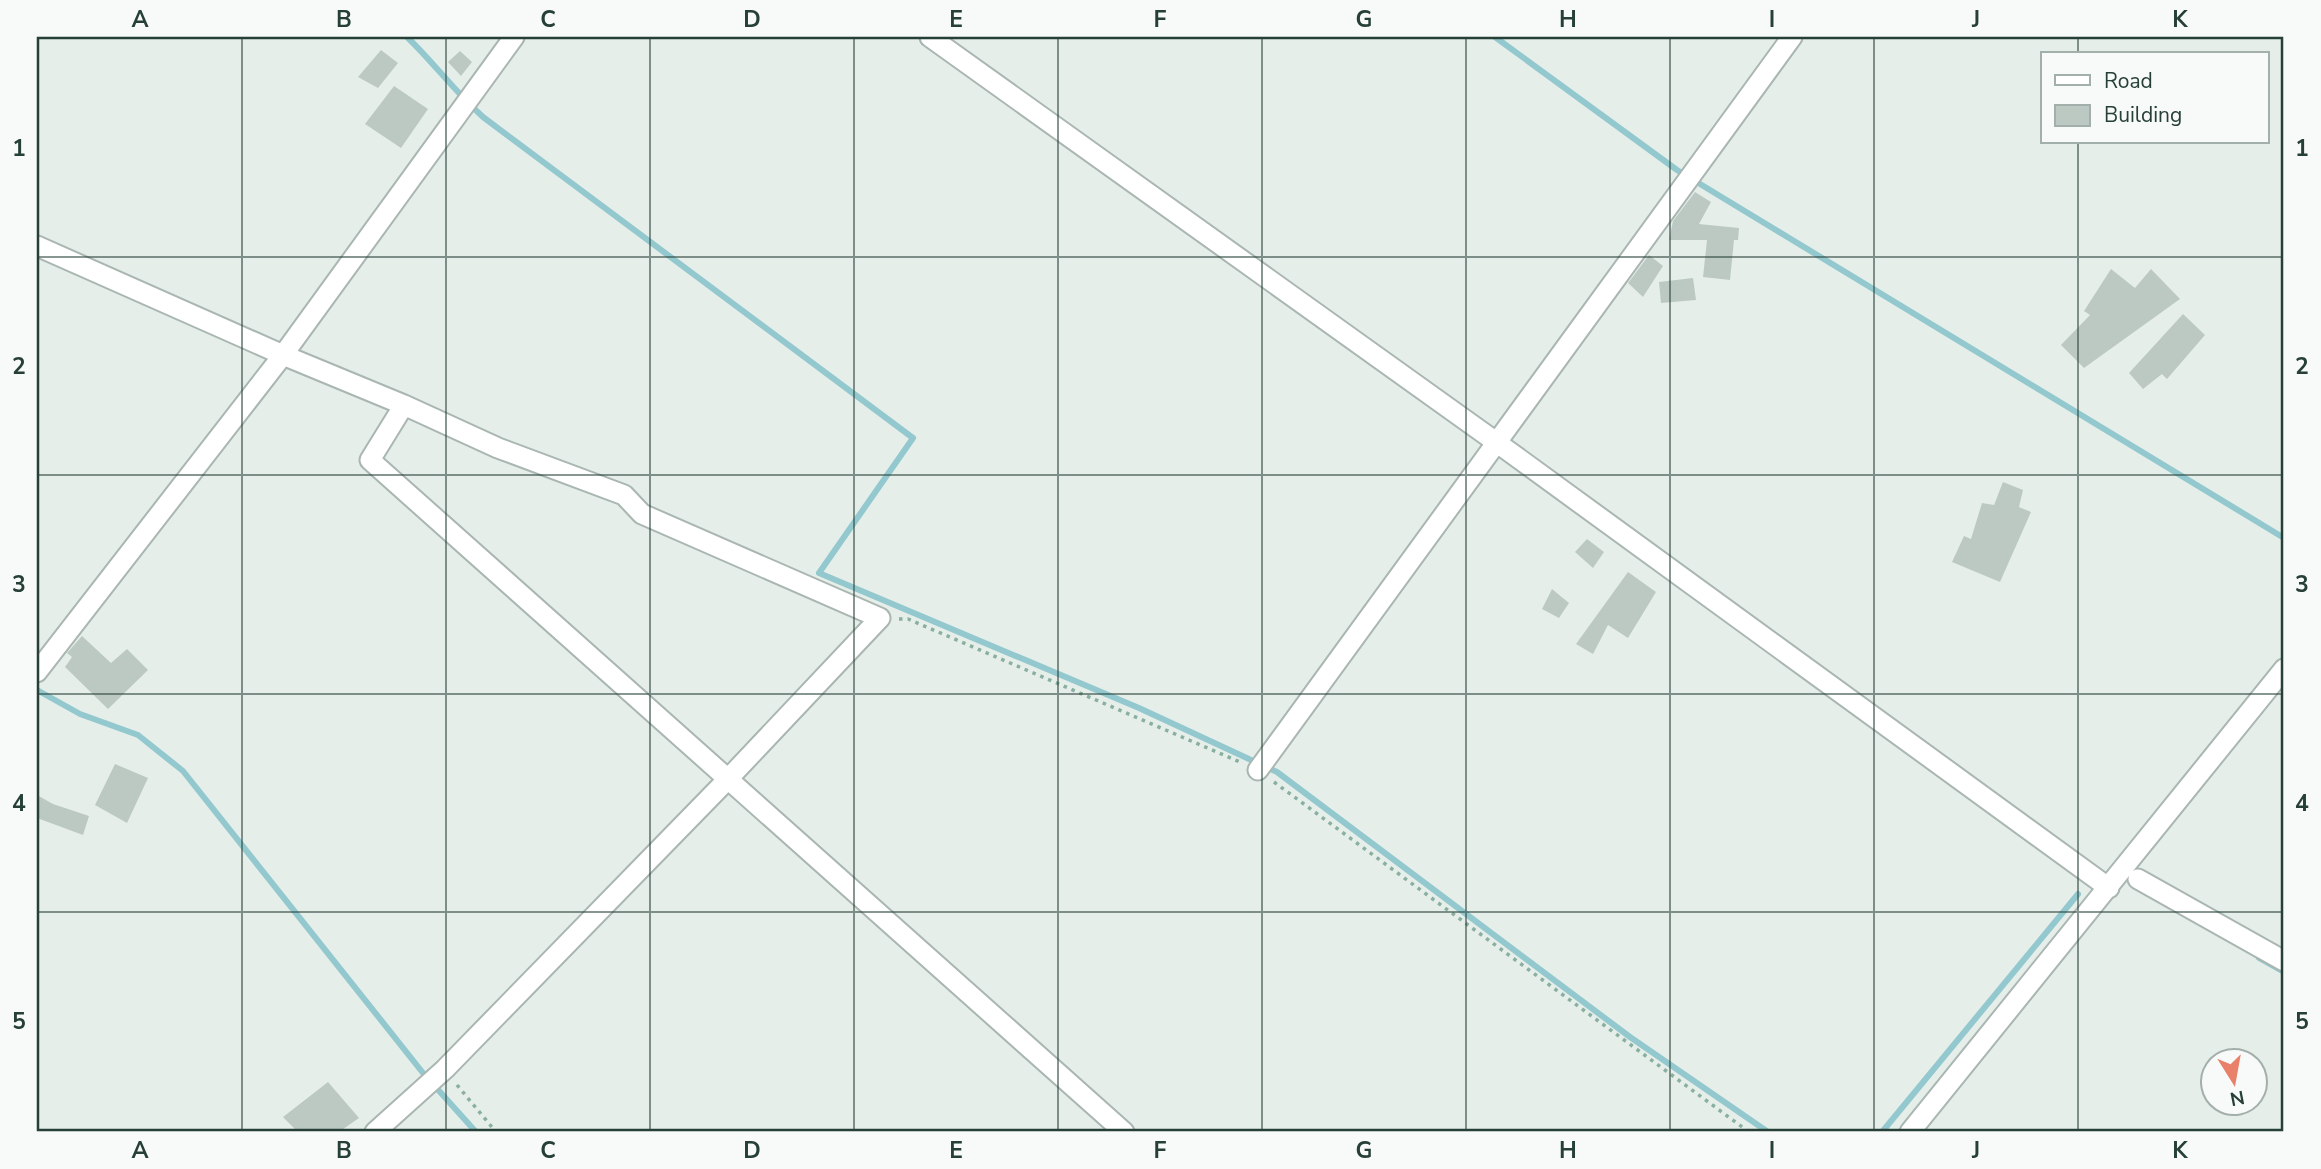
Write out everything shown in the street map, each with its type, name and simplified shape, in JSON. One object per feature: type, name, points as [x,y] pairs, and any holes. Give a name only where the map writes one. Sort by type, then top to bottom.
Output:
[{"type":"street","points":[[37,671],[283,355],[514,37]]},
{"type":"street","points":[[930,37],[1496,442],[2109,888]]},
{"type":"street","points":[[1258,770],[1792,37]]},
{"type":"street","points":[[37,246],[498,448],[624,495],[642,514],[880,618],[445,1069],[375,1132]]},
{"type":"street","points":[[404,405],[370,460],[1124,1132]]},
{"type":"street","points":[[1910,1132],[2284,669]]},
{"type":"street","points":[[2138,879],[2284,961]]},
{"type":"path","points":[[880,618],[908,619],[1258,770],[1749,1132]]},
{"type":"path","points":[[445,1069],[496,1132]]},
{"type":"building","points":[[381,50],[398,63],[378,88],[358,77]]},
{"type":"building","points":[[460,51],[472,62],[461,76],[448,62]]},
{"type":"building","points":[[394,86],[428,109],[401,148],[365,124]]},
{"type":"building","points":[[1695,192],[1711,202],[1699,224],[1739,228],[1738,240],[1734,240],[1730,280],[1703,277],[1707,240],[1669,240],[1673,221]]},
{"type":"building","points":[[1649,255],[1663,266],[1643,297],[1628,283]]},
{"type":"building","points":[[2111,269],[2135,288],[2151,269],[2180,299],[2084,368],[2061,345],[2090,315],[2084,311]]},
{"type":"building","points":[[1693,278],[1696,300],[1661,303],[1659,282]]},
{"type":"building","points":[[2183,314],[2205,335],[2167,379],[2162,374],[2143,389],[2129,373]]},
{"type":"building","points":[[2003,482],[2023,490],[2019,507],[2031,512],[2000,582],[1952,562],[1964,536],[1971,539],[1982,503],[1994,505]]},
{"type":"building","points":[[1587,539],[1604,552],[1593,568],[1575,552]]},
{"type":"building","points":[[1628,572],[1656,592],[1628,638],[1608,625],[1593,654],[1576,644]]},
{"type":"building","points":[[1552,589],[1569,603],[1559,618],[1542,609]]},
{"type":"building","points":[[82,636],[111,663],[127,649],[148,670],[108,709],[65,667],[72,657],[67,653]]},
{"type":"building","points":[[115,764],[148,778],[127,823],[95,805]]},
{"type":"building","points":[[37,795],[53,804],[89,816],[83,835],[37,818]]},
{"type":"building","points":[[328,1082],[359,1118],[339,1132],[298,1132],[283,1117]]},
{"type":"waterway","points":[[407,37],[483,117],[913,438],[819,573],[1139,708],[1277,772],[1630,1037],[1768,1132]]},
{"type":"waterway","points":[[1495,37],[1677,170],[2284,538]]},
{"type":"waterway","points":[[37,690],[80,714],[138,735],[183,771],[423,1073],[476,1132]]},
{"type":"waterway","points":[[1882,1132],[2078,894]]},
{"type":"waterway","points":[[2259,958],[2284,972]]}]
